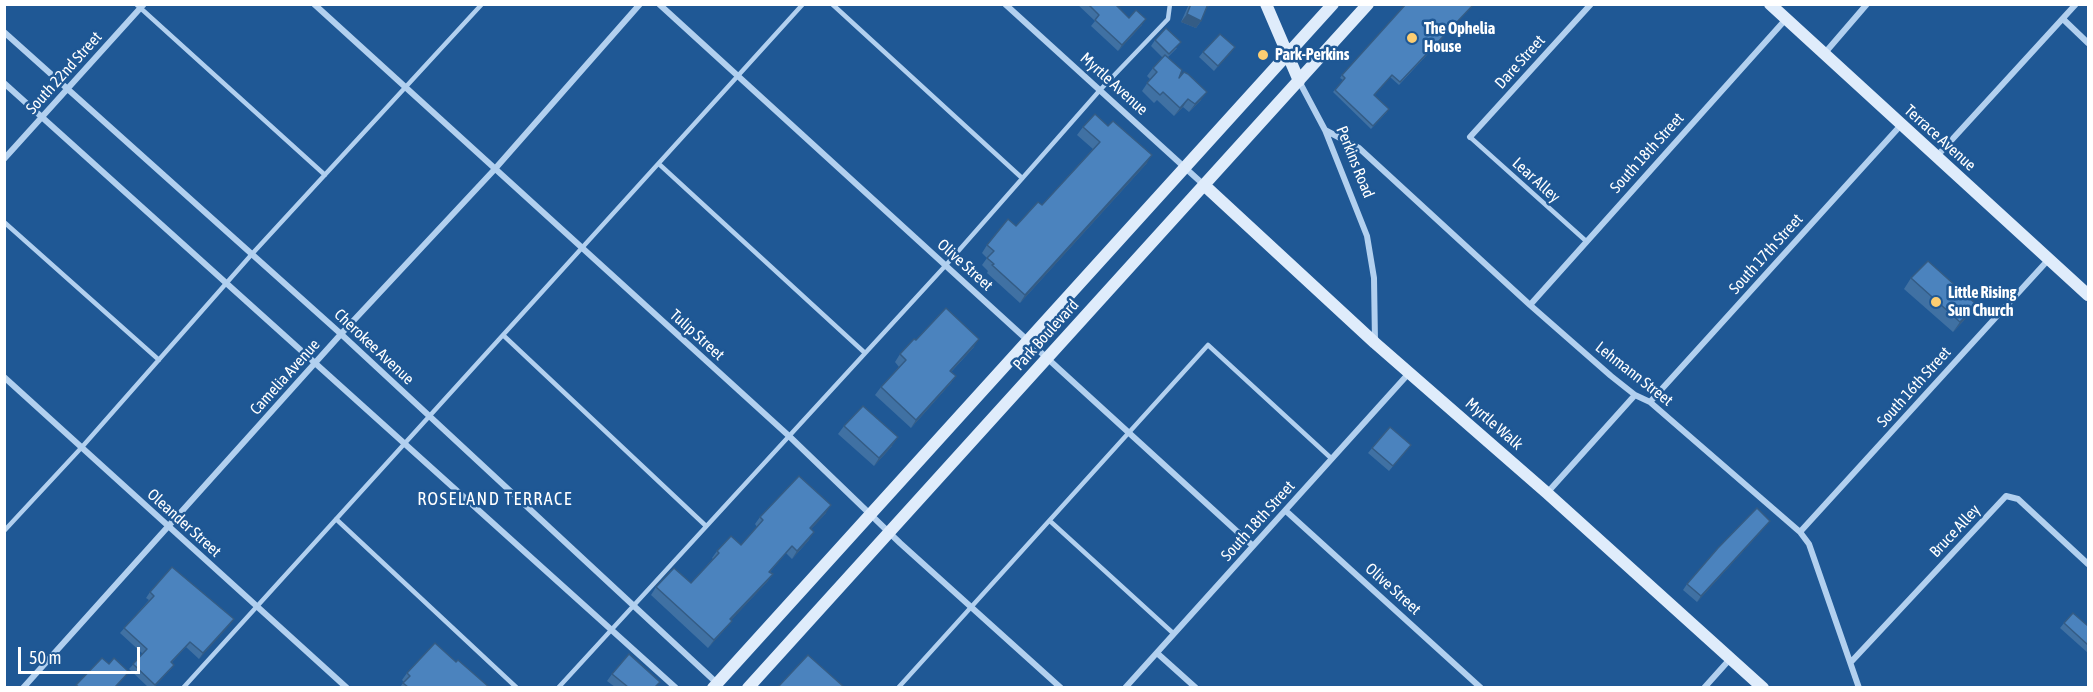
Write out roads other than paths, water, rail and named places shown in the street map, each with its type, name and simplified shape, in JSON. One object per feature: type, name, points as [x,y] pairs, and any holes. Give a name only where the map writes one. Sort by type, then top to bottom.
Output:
[{"type":"street","name":"Tulip Street","points":[[314,4],[789,436],[971,608],[1061,687]]},
{"type":"street","name":"Camelia Avenue","points":[[23,687],[169,528],[341,334],[494,170],[640,4]]},
{"type":"street","name":"Olive Street","points":[[659,4],[1253,546]]},
{"type":"street","name":"Myrtle Avenue","points":[[1005,4],[1204,185]]},
{"type":"street","name":"Perkins Road","points":[[1266,4],[1287,55],[1324,130],[1367,236],[1374,278],[1375,343]]},
{"type":"street","points":[[717,686],[1333,4]]},
{"type":"street","name":"Park Boulevard","points":[[748,687],[1368,4]]},
{"type":"street","name":"Dare Street","points":[[1470,137],[1590,4]]},
{"type":"street","name":"Terrace Avenue","points":[[1770,4],[2088,295]]},
{"type":"street","points":[[1824,54],[1867,4]]},
{"type":"street","points":[[1936,156],[2076,4]]},
{"type":"street","name":"South 22nd Street","points":[[4,159],[69,89],[140,6]]},
{"type":"street","points":[[2063,19],[2088,43]]},
{"type":"street","name":"South 18th Street","points":[[1530,305],[1786,20]]},
{"type":"street","name":"Cherokee Avenue","points":[[4,32],[341,334],[717,686]]},
{"type":"street","points":[[4,83],[676,687]]},
{"type":"street","name":"South 17th Street","points":[[1650,402],[1901,125]]},
{"type":"street","name":"Lehmann Street","points":[[1324,130],[1359,148],[1611,376],[1650,402],[1800,532],[1809,544],[1860,687]]},
{"type":"street","name":"Myrtle Walk","points":[[1204,185],[1375,343],[1547,493],[1763,687]]},
{"type":"street","name":"South 16th Street","points":[[1800,532],[2049,259]]},
{"type":"street","name":"South 18th Street","points":[[1125,687],[1410,372]]},
{"type":"street","name":"Oleander Street","points":[[4,377],[347,687]]},
{"type":"street","points":[[1547,493],[1635,394]]},
{"type":"street","name":"Bruce Alley","points":[[1851,662],[2006,496],[2018,500],[2088,564]]},
{"type":"street","name":"Olive Street","points":[[1286,511],[1481,687]]},
{"type":"street","points":[[1157,652],[1196,687]]},
{"type":"street","points":[[1704,687],[1731,659]]},
{"type":"lane","points":[[183,687],[803,4]]},
{"type":"lane","points":[[832,4],[1022,178]]},
{"type":"lane","points":[[558,687],[946,265],[1100,90],[1168,20],[1170,4]]},
{"type":"lane","points":[[140,6],[325,175]]},
{"type":"lane","points":[[4,531],[82,447],[252,254],[479,6]]},
{"type":"lane","name":"Lear Alley","points":[[1470,137],[1586,241]]},
{"type":"lane","points":[[659,164],[865,353]]},
{"type":"lane","points":[[4,222],[159,360]]},
{"type":"lane","points":[[503,335],[706,526]]},
{"type":"lane","points":[[898,687],[1130,434],[1208,345],[1332,459]]},
{"type":"lane","points":[[336,519],[517,687]]},
{"type":"lane","points":[[1050,521],[1174,634]]},
{"type":"place","name":"The Ophelia House","points":[[1412,38]]},
{"type":"place","name":"Park-Perkins","points":[[1263,55]]},
{"type":"place","name":"Little Rising Sun Church","points":[[1936,302]]},
{"type":"district","name":"ROSELAND TERRACE","points":[[495,499]]}]
